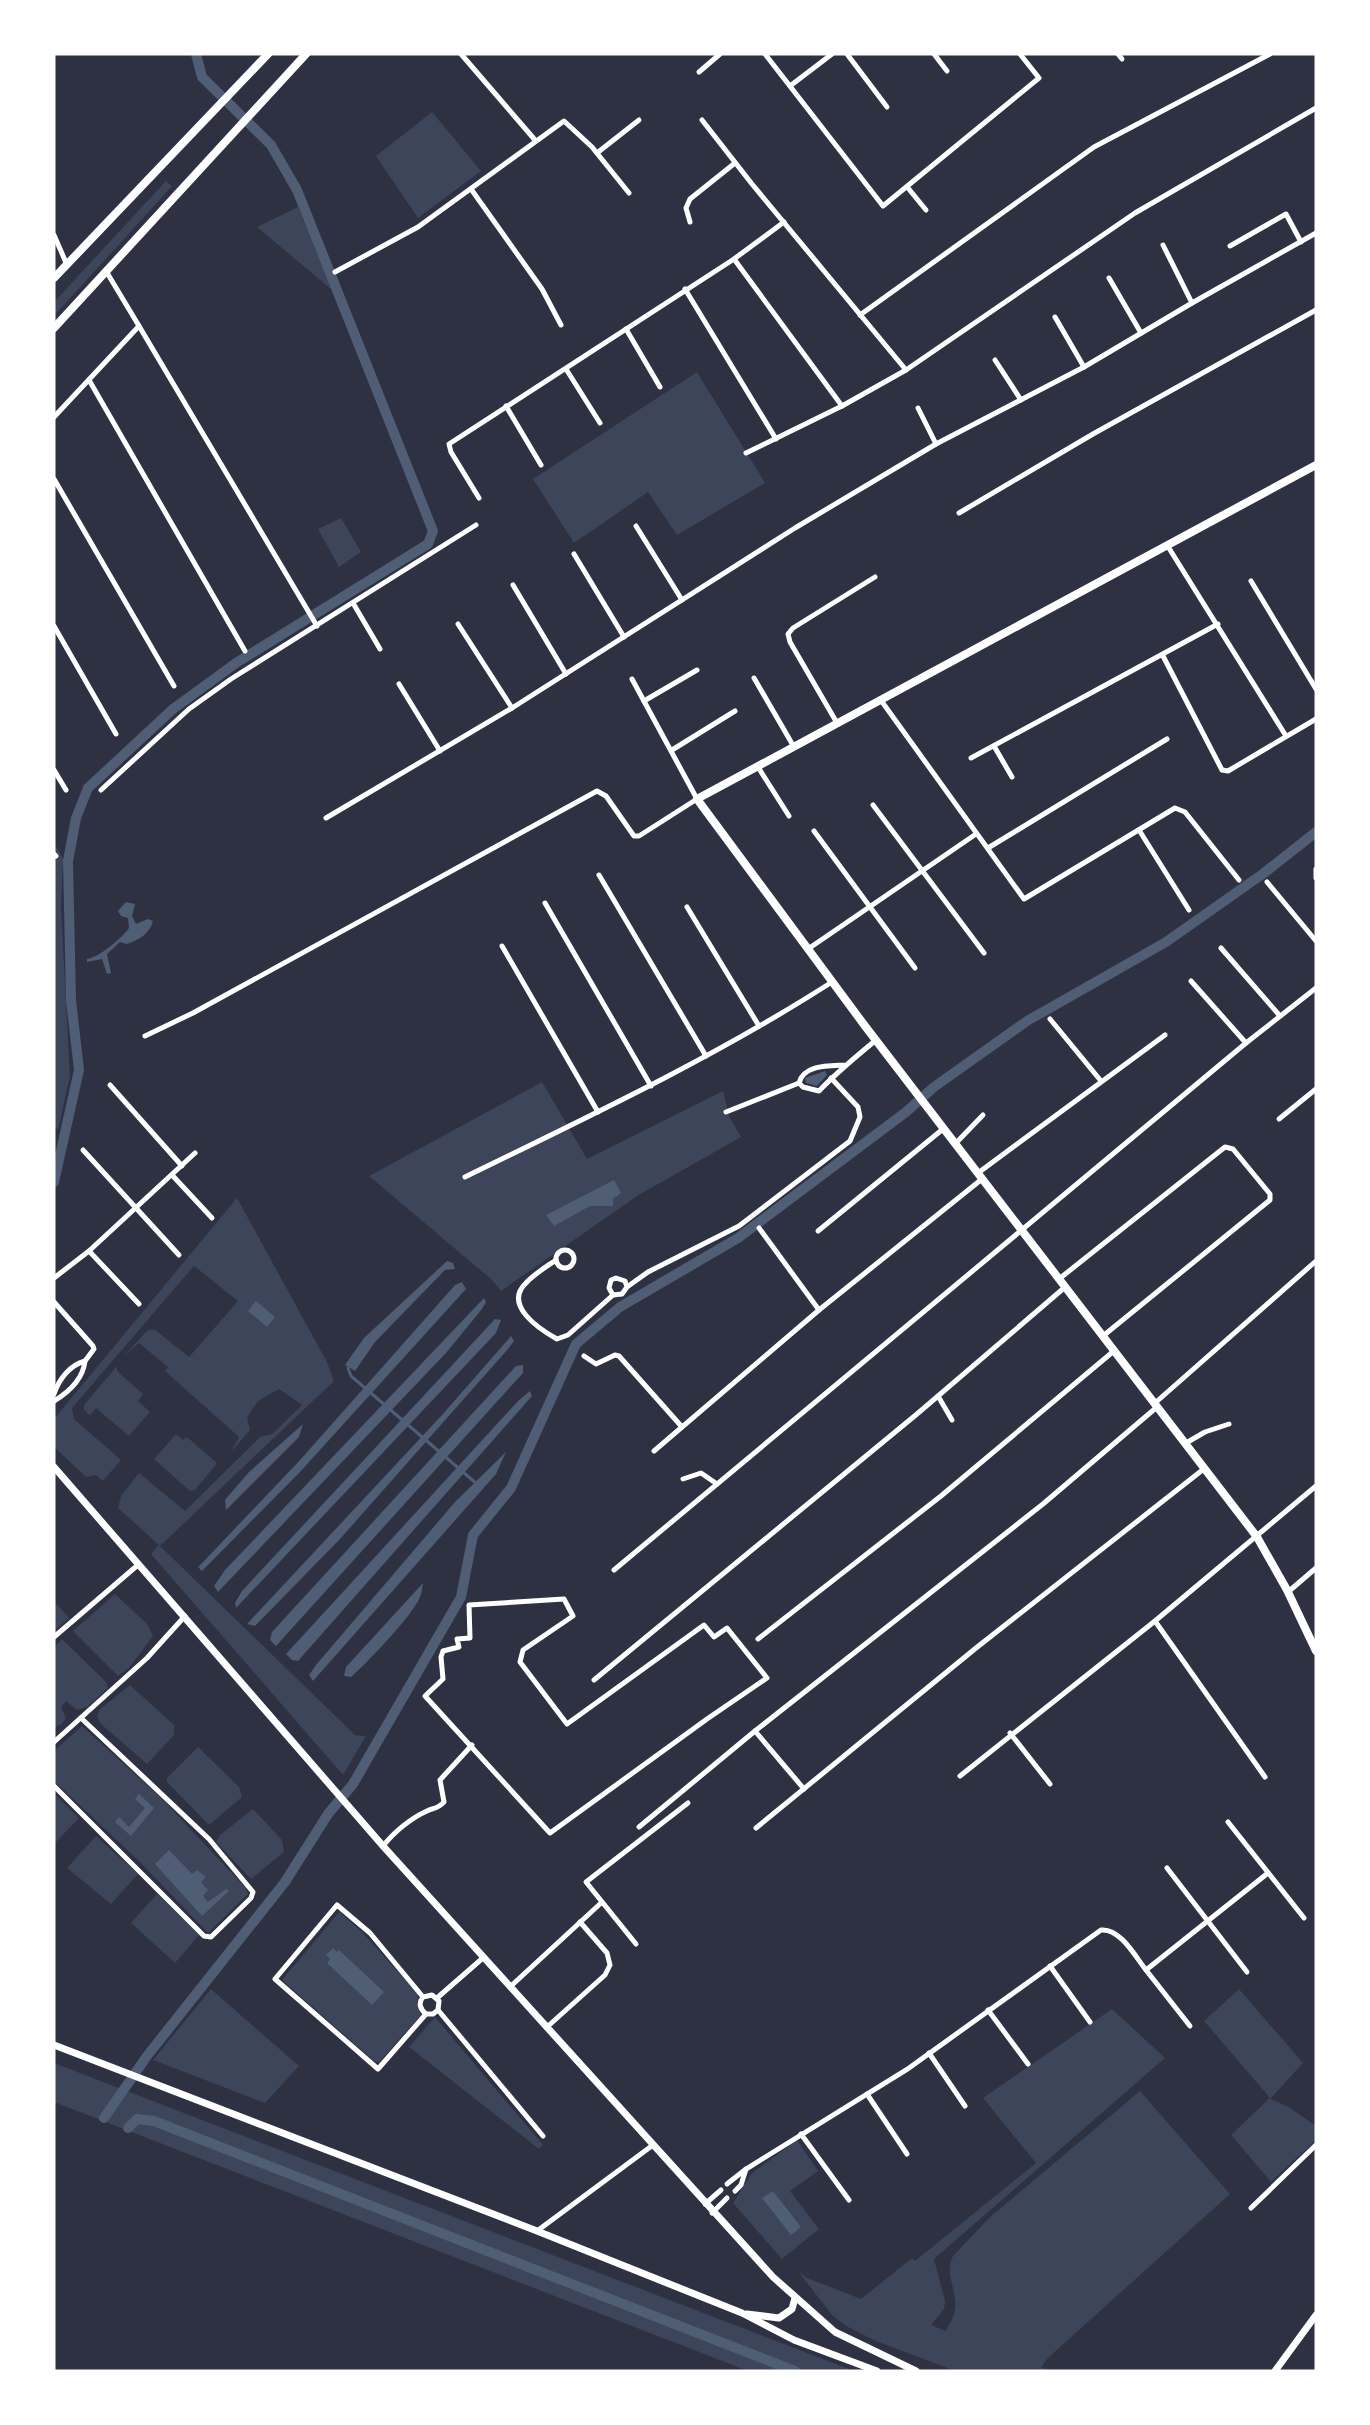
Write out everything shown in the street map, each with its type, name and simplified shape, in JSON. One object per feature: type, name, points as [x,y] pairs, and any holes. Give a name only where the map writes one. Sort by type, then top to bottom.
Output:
[{"type":"main road","points":[[54,278],[268,54]]},
{"type":"main road","points":[[54,328],[306,54]]},
{"type":"main road","points":[[1316,465],[697,799],[832,982],[1064,1288],[1115,1350],[1257,1537],[1288,1592],[1316,1651]]},
{"type":"street","points":[[462,54],[536,140]]},
{"type":"street","points":[[699,72],[720,54]]},
{"type":"street","points":[[765,54],[883,206],[908,188],[1039,78],[1020,54]]},
{"type":"street","points":[[790,86],[832,54]]},
{"type":"street","points":[[847,54],[887,107]]},
{"type":"street","points":[[934,54],[947,71]]},
{"type":"street","points":[[860,315],[1094,147],[1270,54]]},
{"type":"street","points":[[746,453],[842,406],[906,370],[1135,213],[1316,108]]},
{"type":"street","points":[[597,153],[639,120]]},
{"type":"street","points":[[702,120],[906,370]]},
{"type":"street","points":[[335,272],[418,227],[564,121],[597,153],[629,193]]},
{"type":"street","points":[[690,222],[686,208],[690,199],[735,163]]},
{"type":"street","points":[[908,188],[926,210]]},
{"type":"street","points":[[471,189],[542,289],[561,325]]},
{"type":"street","points":[[1230,246],[1286,214],[1301,242]]},
{"type":"street","points":[[479,498],[451,452],[449,444],[734,259],[784,222]]},
{"type":"street","points":[[326,818],[512,708],[682,600],[936,444],[1084,368],[1192,303],[1316,233]]},
{"type":"street","points":[[54,235],[67,265]]},
{"type":"street","points":[[1163,245],[1192,303]]},
{"type":"street","points":[[734,259],[842,406]]},
{"type":"street","points":[[106,271],[316,625]]},
{"type":"street","points":[[1109,278],[1142,333]]},
{"type":"street","points":[[685,290],[776,439]]},
{"type":"street","points":[[959,513],[1093,434],[1316,310]]},
{"type":"street","points":[[1055,316],[1084,368]]},
{"type":"street","points":[[54,417],[139,326]]},
{"type":"street","points":[[626,329],[660,387]]},
{"type":"street","points":[[995,360],[1021,400]]},
{"type":"street","points":[[566,369],[600,423]]},
{"type":"street","points":[[89,380],[245,651]]},
{"type":"street","points":[[506,406],[541,465]]},
{"type":"street","points":[[918,408],[936,444]]},
{"type":"street","points":[[54,478],[174,686]]},
{"type":"street","points":[[101,790],[185,712],[231,679],[476,525]]},
{"type":"street","points":[[636,526],[682,600]]},
{"type":"street","points":[[1167,545],[1286,736]]},
{"type":"street","points":[[574,554],[624,637]]},
{"type":"street","points":[[837,723],[790,642],[788,634],[793,628],[875,577]]},
{"type":"street","points":[[1251,581],[1316,689]]},
{"type":"street","points":[[513,585],[566,674]]},
{"type":"street","points":[[353,603],[380,649]]},
{"type":"street","points":[[458,624],[512,708]]},
{"type":"street","points":[[971,758],[1163,656],[1218,624]]},
{"type":"street","points":[[54,626],[116,734]]},
{"type":"street","points":[[1163,656],[1222,770],[1227,771],[1316,719]]},
{"type":"street","points":[[644,701],[697,670]]},
{"type":"street","points":[[754,678],[794,747]]},
{"type":"street","points":[[145,1036],[193,1014],[597,791],[606,796],[634,836],[639,836],[697,799],[632,680]]},
{"type":"street","points":[[399,684],[440,750]]},
{"type":"street","points":[[880,699],[1024,898],[1175,808],[1180,808],[1185,812],[1239,880]]},
{"type":"street","points":[[672,750],[735,711]]},
{"type":"street","points":[[988,848],[1167,739]]},
{"type":"street","points":[[994,746],[1012,777]]},
{"type":"street","points":[[758,767],[789,816]]},
{"type":"street","points":[[54,770],[66,790]]},
{"type":"street","points":[[873,805],[984,953]]},
{"type":"street","points":[[1139,830],[1189,910]]},
{"type":"street","points":[[814,831],[915,968]]},
{"type":"street","points":[[808,949],[976,834]]},
{"type":"street","points":[[1316,868],[1316,878]]},
{"type":"street","points":[[599,874],[706,1056]]},
{"type":"street","points":[[1267,882],[1316,941]]},
{"type":"street","points":[[544,903],[651,1086]]},
{"type":"street","points":[[687,906],[759,1026]]},
{"type":"street","points":[[502,945],[598,1112]]},
{"type":"street","points":[[1221,948],[1280,1016]]},
{"type":"street","points":[[1191,981],[1246,1043]]},
{"type":"street","points":[[465,1177],[651,1086],[832,982]]},
{"type":"street","points":[[614,1570],[1246,1043],[1316,988]]},
{"type":"street","points":[[1050,1019],[1101,1081]]},
{"type":"street","points":[[654,1451],[980,1176],[1101,1081],[1165,1035]]},
{"type":"street","points":[[799,1083],[803,1088],[819,1091],[876,1040]]},
{"type":"street","points":[[799,1083],[801,1076],[808,1071],[846,1065]]},
{"type":"street","points":[[556,1260],[564,1268],[572,1265],[572,1253],[560,1249],[556,1260],[524,1284],[518,1298],[520,1310],[544,1332],[557,1339],[568,1335],[614,1294],[622,1294],[627,1287],[648,1272],[739,1226],[850,1141],[860,1117],[858,1107],[831,1078]]},
{"type":"street","points":[[726,1112],[799,1083]]},
{"type":"street","points":[[110,1085],[182,1166]]},
{"type":"street","points":[[1279,1119],[1316,1089]]},
{"type":"street","points":[[955,1144],[983,1114]]},
{"type":"street","points":[[818,1231],[944,1128]]},
{"type":"street","points":[[1059,1279],[1225,1148],[1233,1149],[1270,1194],[1270,1200],[1103,1336]]},
{"type":"street","points":[[83,1150],[179,1255]]},
{"type":"street","points":[[54,1278],[90,1251],[195,1153]]},
{"type":"street","points":[[172,1175],[212,1218]]},
{"type":"street","points":[[759,1228],[819,1311]]},
{"type":"street","points":[[90,1251],[139,1304]]},
{"type":"street","points":[[639,1827],[755,1731],[1043,1504],[1316,1261]]},
{"type":"street","points":[[614,1294],[609,1288],[614,1279],[622,1279],[627,1287]]},
{"type":"street","points":[[594,1680],[938,1396],[1064,1288]]},
{"type":"street","points":[[54,1302],[94,1349],[85,1361],[84,1373],[66,1394],[54,1401]]},
{"type":"street","points":[[758,1639],[941,1496],[1115,1350]]},
{"type":"street","points":[[584,1356],[596,1364],[615,1355],[619,1356],[682,1427]]},
{"type":"street","points":[[54,1394],[57,1384],[74,1364],[85,1361]]},
{"type":"street","points":[[938,1396],[952,1420]]},
{"type":"street","points":[[1186,1443],[1205,1432],[1229,1424]]},
{"type":"street","points":[[54,1467],[383,1846],[511,1986],[712,2213],[795,2298],[835,2332],[916,2371]]},
{"type":"street","points":[[756,1828],[976,1648],[1205,1468]]},
{"type":"street","points":[[683,1479],[701,1473],[717,1484]]},
{"type":"street","points":[[960,1776],[1010,1733],[1155,1621],[1316,1486]]},
{"type":"street","points":[[54,1637],[139,1564]]},
{"type":"street","points":[[1288,1592],[1316,1568]]},
{"type":"street","points":[[564,1599],[573,1616],[523,1650],[519,1662],[567,1724],[704,1625],[714,1637],[727,1628],[767,1678],[550,1833],[472,1745],[425,1696],[443,1679],[441,1657],[443,1651],[459,1647],[457,1639],[470,1638],[469,1605],[564,1599]]},
{"type":"street","points":[[54,1742],[147,1658],[185,1616]]},
{"type":"street","points":[[1155,1621],[1265,1777]]},
{"type":"street","points":[[54,1786],[204,1936],[211,1937],[219,1932],[251,1898],[253,1892],[209,1839],[81,1718]]},
{"type":"street","points":[[755,1731],[804,1789]]},
{"type":"street","points":[[1010,1733],[1050,1784]]},
{"type":"street","points":[[383,1846],[392,1835],[426,1811],[442,1805],[444,1797],[440,1780],[472,1745]]},
{"type":"street","points":[[636,1944],[586,1882],[688,1803]]},
{"type":"street","points":[[1228,1822],[1304,1918]]},
{"type":"street","points":[[1167,1868],[1247,1972]]},
{"type":"street","points":[[1146,1970],[1268,1873]]},
{"type":"street","points":[[511,1986],[601,1903]]},
{"type":"street","points":[[423,1996],[370,1933],[337,1905],[275,1979],[378,2069],[426,2014],[433,2014],[438,2010]]},
{"type":"street","points":[[547,2027],[605,1975],[610,1965],[607,1953],[580,1922]]},
{"type":"street","points":[[728,2184],[746,2169],[929,2053],[1101,1930],[1108,1929],[1116,1933],[1190,2026]]},
{"type":"street","points":[[437,1998],[484,1957]]},
{"type":"street","points":[[1050,1966],[1090,2022]]},
{"type":"street","points":[[423,1996],[429,1994],[437,1998]]},
{"type":"street","points":[[423,1996],[420,2006],[426,2014]]},
{"type":"street","points":[[437,1998],[438,2010],[543,2136]]},
{"type":"street","points":[[988,2010],[1028,2064]]},
{"type":"street","points":[[54,2045],[537,2231],[742,2313],[794,2340],[877,2371]]},
{"type":"street","points":[[929,2053],[965,2106]]},
{"type":"street","points":[[867,2094],[908,2154]]},
{"type":"street","points":[[801,2134],[849,2200]]},
{"type":"street","points":[[537,2231],[653,2145]]},
{"type":"street","points":[[1251,2208],[1316,2145]]},
{"type":"street","points":[[735,2191],[741,2185],[746,2169]]},
{"type":"street","points":[[705,2204],[721,2190]]},
{"type":"street","points":[[712,2213],[727,2198]]},
{"type":"street","points":[[742,2313],[779,2318],[792,2309],[795,2298]]},
{"type":"street","points":[[1275,2371],[1316,2315]]},
{"type":"shaded area","points":[[432,112],[481,171],[418,218],[376,156]]},
{"type":"shaded area","points":[[166,181],[172,186],[54,316],[54,302]]},
{"type":"shaded area","points":[[298,207],[332,290],[257,227]]},
{"type":"shaded area","points":[[697,372],[765,483],[677,535],[648,492],[574,543],[533,479]]},
{"type":"shaded area","points":[[341,518],[361,552],[339,567],[318,529]]},
{"type":"shaded area","points":[[54,842],[63,859],[61,908],[70,1076],[58,1130],[54,1126]]},
{"type":"shaded area","points":[[126,902],[135,904],[132,916],[136,924],[148,919],[153,921],[143,936],[127,944],[120,942],[107,954],[111,973],[107,974],[102,959],[87,962],[87,959],[110,947],[129,928],[128,918],[121,916],[118,911]]},
{"type":"shaded area","points":[[825,1071],[827,1075],[817,1086],[806,1083],[805,1078]]},
{"type":"shaded area","points":[[542,1082],[587,1159],[723,1091],[729,1116],[741,1137],[637,1196],[501,1291],[492,1280],[369,1176]]},
{"type":"shaded area","points":[[614,1180],[621,1193],[613,1199],[613,1206],[590,1206],[554,1226],[546,1215]]},
{"type":"shaded area","points":[[237,1198],[327,1362],[334,1381],[160,1546],[355,1735],[366,1736],[343,1775],[151,1554],[159,1545],[118,1508],[121,1496],[139,1473],[185,1511],[260,1437],[272,1434],[302,1405],[279,1389],[258,1401],[247,1418],[250,1430],[231,1452],[239,1437],[165,1371],[168,1367],[139,1343],[123,1357],[147,1331],[154,1329],[189,1357],[238,1301],[194,1266],[72,1408],[74,1419],[121,1460],[103,1481],[96,1475],[86,1477],[54,1447],[54,1419]]},
{"type":"shaded area","points":[[447,1261],[453,1263],[455,1269],[445,1270],[375,1342],[355,1371],[345,1365],[364,1338]]},
{"type":"shaded area","points":[[462,1282],[466,1289],[300,1472],[202,1571],[198,1567],[301,1459],[455,1285]]},
{"type":"shaded area","points":[[484,1298],[486,1302],[482,1309],[446,1353],[218,1592],[214,1586],[225,1570]]},
{"type":"shaded area","points":[[256,1301],[275,1317],[267,1327],[248,1311]]},
{"type":"shaded area","points":[[495,1319],[501,1320],[496,1333],[236,1608],[235,1603],[242,1591]]},
{"type":"shaded area","points":[[511,1336],[514,1341],[508,1349],[340,1539],[255,1626],[247,1624],[442,1415]]},
{"type":"shaded area","points":[[523,1365],[523,1373],[276,1646],[270,1640],[272,1632],[516,1366]]},
{"type":"shaded area","points":[[117,1366],[117,1371],[143,1394],[138,1401],[150,1412],[129,1436],[96,1408],[90,1415],[84,1410],[84,1405]]},
{"type":"shaded area","points":[[530,1391],[532,1396],[298,1661],[292,1660],[286,1654],[519,1400]]},
{"type":"shaded area","points":[[303,1424],[299,1437],[226,1510],[225,1500],[249,1472]]},
{"type":"shaded area","points":[[176,1434],[183,1440],[187,1437],[217,1463],[195,1490],[190,1491],[154,1459]]},
{"type":"shaded area","points":[[506,1452],[496,1474],[313,1681],[309,1675],[316,1665],[455,1502]]},
{"type":"shaded area","points":[[423,1583],[416,1605],[399,1627],[351,1677],[344,1676],[346,1667]]},
{"type":"shaded area","points":[[115,1594],[147,1624],[153,1636],[129,1668],[118,1676],[73,1631]]},
{"type":"shaded area","points":[[54,1601],[69,1618],[54,1631]]},
{"type":"shaded area","points":[[62,1639],[106,1682],[108,1688],[87,1707],[77,1710],[66,1701],[61,1707],[66,1718],[61,1725],[54,1727],[54,1647]]},
{"type":"shaded area","points":[[130,1685],[174,1725],[174,1735],[147,1764],[101,1724],[97,1717],[99,1710]]},
{"type":"shaded area","points":[[82,1726],[160,1797],[246,1888],[248,1894],[208,1933],[140,1862],[54,1781],[54,1751]]},
{"type":"shaded area","points":[[198,1747],[239,1787],[242,1797],[209,1825],[167,1782],[167,1778]]},
{"type":"shaded area","points":[[54,1793],[79,1818],[54,1844]]},
{"type":"shaded area","points":[[139,1794],[154,1808],[131,1836],[115,1822],[119,1817],[129,1827],[145,1808],[135,1799]]},
{"type":"shaded area","points":[[253,1809],[282,1840],[284,1852],[251,1879],[216,1842],[220,1835]]},
{"type":"shaded area","points":[[96,1836],[138,1874],[111,1904],[67,1868]]},
{"type":"shaded area","points":[[169,1850],[192,1874],[197,1870],[206,1877],[201,1882],[208,1890],[203,1896],[208,1902],[226,1889],[229,1891],[202,1916],[155,1864]]},
{"type":"shaded area","points":[[157,1894],[199,1935],[175,1963],[131,1923]]},
{"type":"shaded area","points":[[339,1912],[361,1931],[418,1994],[417,2004],[421,2015],[379,2062],[375,2062],[282,1980]]},
{"type":"shaded area","points":[[333,1948],[337,1952],[339,1950],[384,1992],[372,2005],[327,1963],[330,1959],[326,1955]]},
{"type":"shaded area","points":[[211,1989],[299,2066],[265,2103],[153,2060]]},
{"type":"shaded area","points":[[1239,1989],[1303,2063],[1270,2099],[1287,2106],[1316,2126],[1316,2140],[1271,2182],[1231,2135],[1270,2098],[1204,2021]]},
{"type":"shaded area","points":[[1112,2009],[1165,2058],[934,2259],[945,2301],[944,2309],[931,2325],[946,2331],[953,2315],[955,2299],[950,2263],[953,2256],[990,2217],[1140,2091],[1230,2194],[1049,2357],[1041,2367],[1052,2371],[955,2371],[876,2341],[846,2326],[832,2315],[798,2271],[807,2278],[861,2299],[912,2258],[915,2261],[1036,2163],[983,2098]]},
{"type":"shaded area","points":[[435,2017],[543,2145],[539,2149],[409,2047]]},
{"type":"shaded area","points":[[54,2063],[854,2371],[748,2371],[54,2102]]},
{"type":"shaded area","points":[[797,2140],[818,2171],[790,2191],[819,2229],[782,2259],[733,2203],[752,2173]]},
{"type":"shaded area","points":[[773,2191],[801,2227],[791,2235],[762,2198]]},
{"type":"waterway","points":[[54,1182],[79,1070],[71,1000],[68,861],[76,818],[88,788],[173,709],[236,663],[428,544],[433,531],[297,190],[271,145],[202,77],[196,54]]},
{"type":"waterway","points":[[104,2118],[147,2056],[285,1882],[328,1814],[353,1784],[461,1597],[473,1535],[511,1488],[576,1344],[620,1307],[738,1238],[906,1112],[934,1087],[1027,1021],[1166,942],[1264,873],[1316,832]]},
{"type":"waterway","points":[[348,1368],[351,1376],[477,1484]]},
{"type":"waterway","points":[[128,2128],[137,2119],[154,2121],[795,2371]]}]
